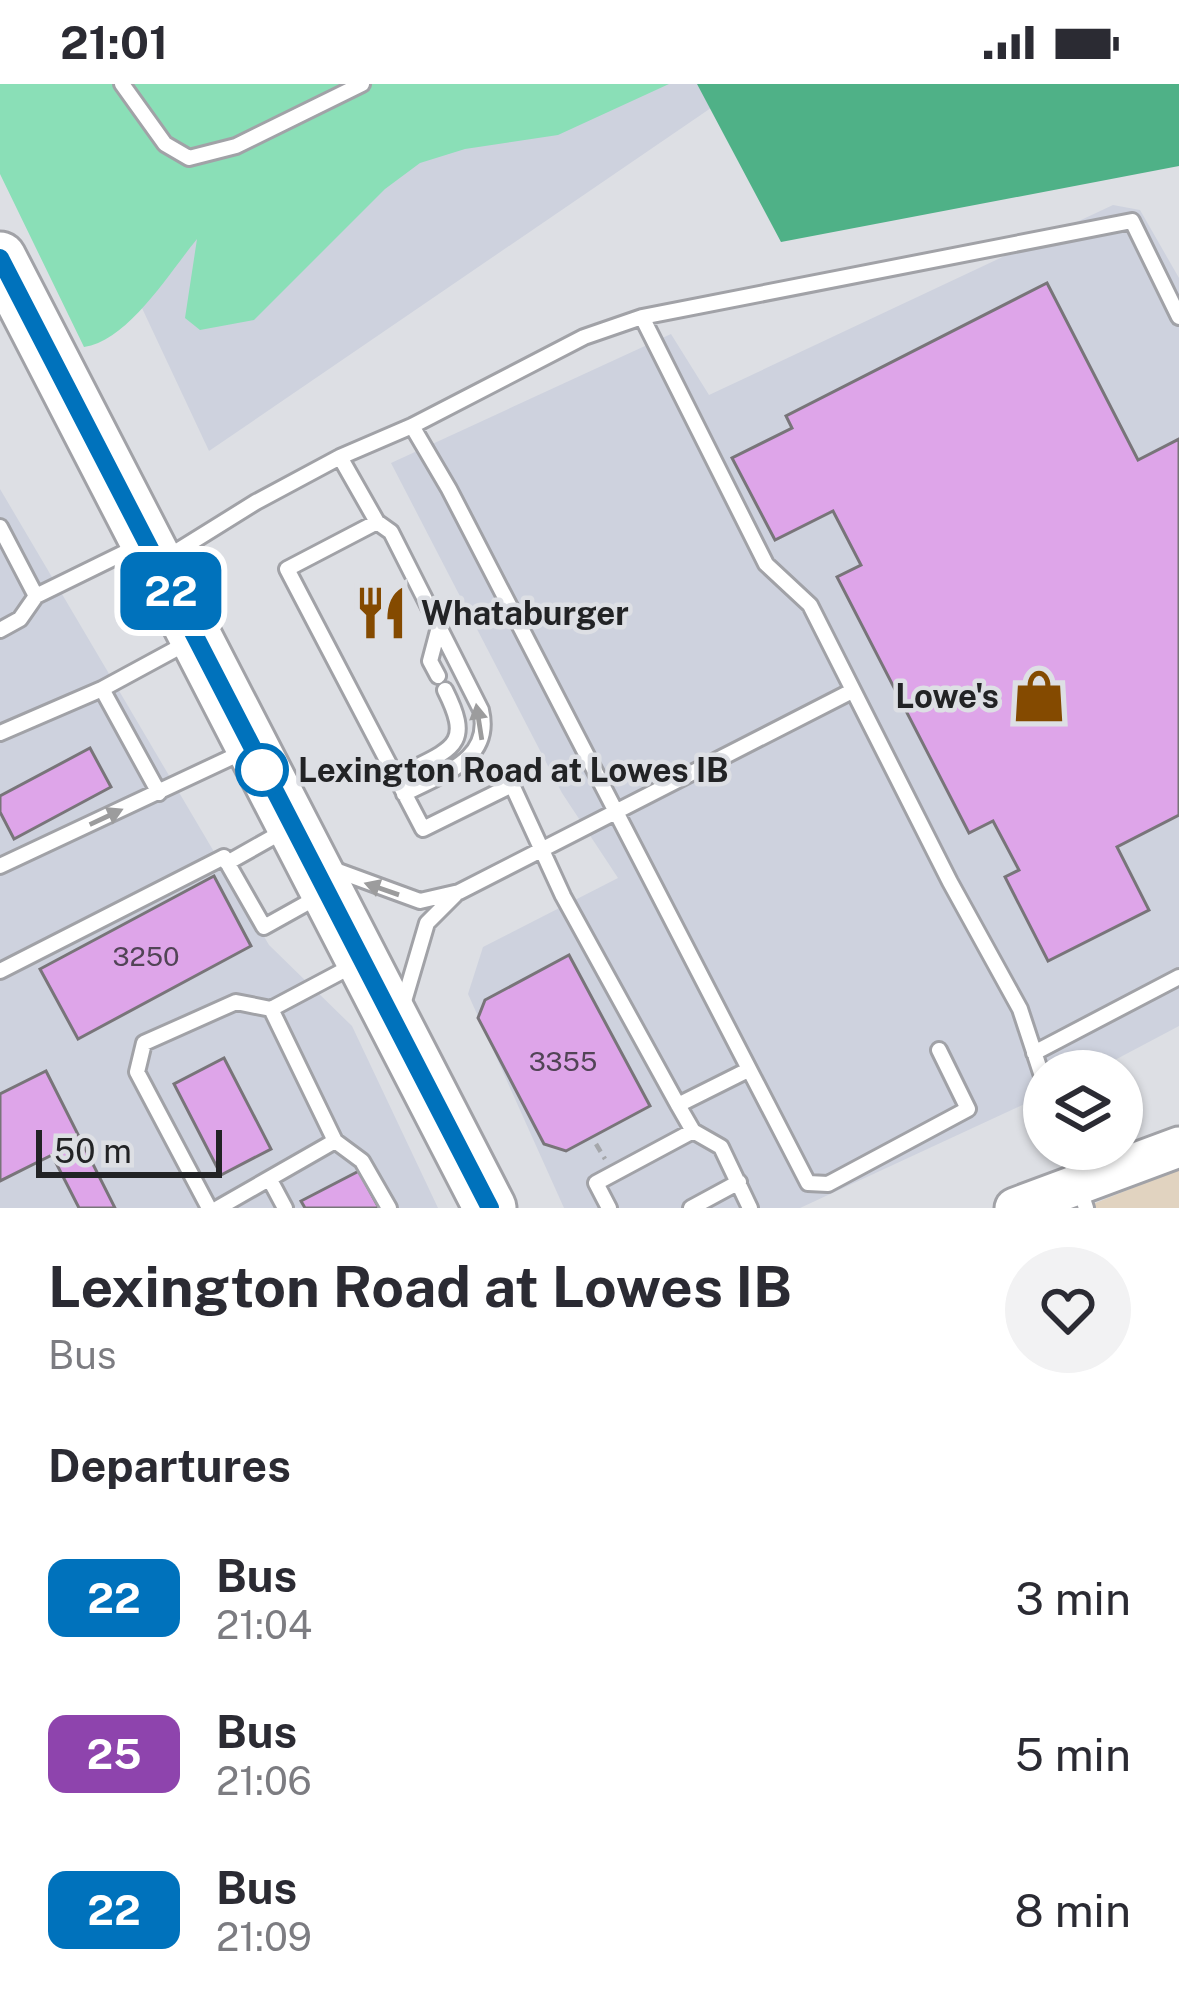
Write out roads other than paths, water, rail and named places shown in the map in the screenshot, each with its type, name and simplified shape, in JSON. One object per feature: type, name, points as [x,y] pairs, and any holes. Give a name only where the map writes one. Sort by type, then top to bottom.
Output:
[{"type":"highway","points":[[0,258],[490,1208]]},
{"type":"main road","points":[[1015,1208],[1077,1180],[1179,1147]]},
{"type":"lane","points":[[122,84],[165,144],[189,158],[236,146],[362,84]]},
{"type":"lane","points":[[0,630],[20,619],[36,596],[151,553],[584,337],[642,317],[1132,221],[1179,316]]},
{"type":"lane","points":[[642,317],[766,564],[810,605],[1020,1010],[1033,1050]]},
{"type":"lane","points":[[412,426],[449,488],[808,1184],[828,1184],[968,1109],[939,1049]]},
{"type":"lane","points":[[340,457],[376,522],[391,532],[481,710],[485,727],[474,756],[404,794]]},
{"type":"lane","points":[[376,522],[287,568],[422,829],[512,785],[562,896],[678,1106],[693,1131],[721,1147],[750,1208]]},
{"type":"lane","points":[[0,527],[36,596]]},
{"type":"lane","points":[[404,794],[412,769],[448,752],[456,742],[458,717],[430,661],[439,627]]},
{"type":"lane","points":[[0,733],[102,689],[195,639]]},
{"type":"lane","points":[[102,689],[159,793]]},
{"type":"lane","points":[[227,863],[308,859],[420,901],[459,892],[852,691]]},
{"type":"lane","points":[[0,866],[250,748]]},
{"type":"lane","points":[[0,970],[224,857],[264,927],[308,859]]},
{"type":"lane","points":[[396,1028],[427,923],[459,892]]},
{"type":"lane","points":[[335,1141],[213,1208],[137,1072],[144,1042],[236,1002],[271,1009],[362,961]]},
{"type":"lane","points":[[1040,1050],[1179,977]]},
{"type":"lane","points":[[271,1009],[335,1141],[362,1161],[372,1188],[389,1208]]},
{"type":"lane","points":[[678,1106],[748,1070]]},
{"type":"lane","points":[[609,1208],[596,1183],[693,1131]]},
{"type":"lane","points":[[270,1180],[285,1208]]},
{"type":"lane","points":[[691,1208],[739,1182]]},
{"type":"place","name":"Whataburger","points":[[381,613]]},
{"type":"place","name":"Lowe's","points":[[1039,696]]},
{"type":"place","name":"Lexington Road at Lowes IB","points":[[262,770]]}]
